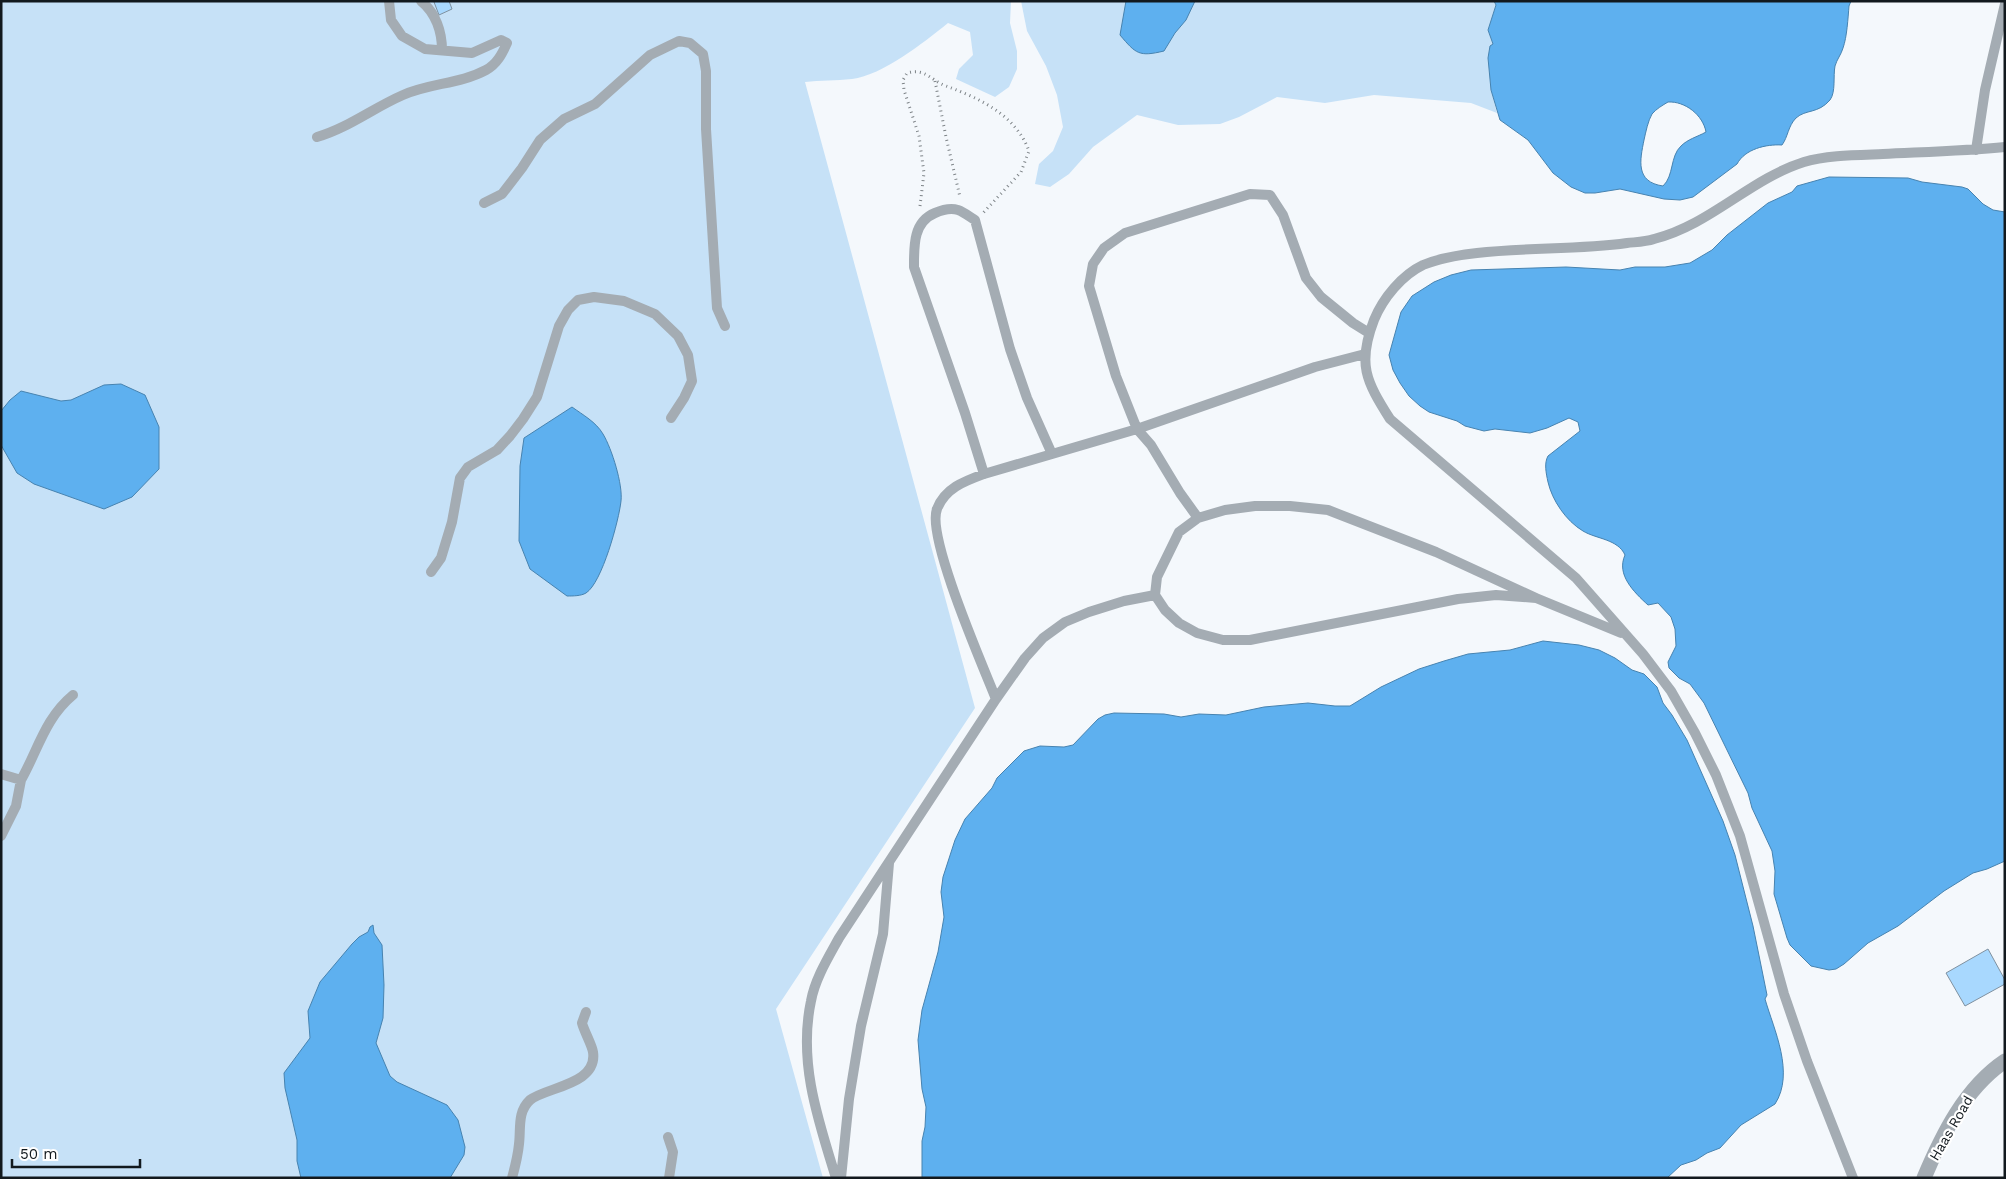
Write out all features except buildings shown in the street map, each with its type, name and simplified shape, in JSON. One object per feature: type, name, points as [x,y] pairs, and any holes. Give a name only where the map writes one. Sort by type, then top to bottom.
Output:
[{"type":"street","name":"Haas Road","points":[[1924,1178],[1936,1151],[1967,1096],[1991,1070],[2005,1060]]},
{"type":"lane","points":[[317,137],[335,132],[402,95],[432,85],[473,76],[489,68],[501,56],[507,43],[501,40],[472,53],[425,49],[402,36],[392,20],[389,1]]},
{"type":"lane","points":[[422,1],[427,6],[440,29],[442,50]]},
{"type":"lane","points":[[1976,150],[1985,90],[2005,4]]},
{"type":"lane","points":[[484,203],[502,194],[540,140],[564,119],[595,104],[650,55],[679,41],[690,43],[703,54],[706,71],[706,128],[717,308],[725,326]]},
{"type":"lane","points":[[1853,1178],[1807,1061],[1787,1002],[1740,836],[1716,776],[1695,733],[1671,691],[1643,654],[1576,578],[1390,419],[1374,394],[1366,376],[1364,354],[1369,333],[1378,312],[1396,286],[1423,265],[1454,256],[1495,251],[1607,246],[1654,240],[1691,226],[1771,175],[1806,161],[1850,155],[1976,150],[2005,147]]},
{"type":"lane","points":[[1198,518],[1180,493],[1151,445],[1137,429],[1116,376],[1089,286],[1093,264],[1104,248],[1125,233],[1250,194],[1270,195],[1283,215],[1306,278],[1321,297],[1353,323],[1369,333]]},
{"type":"lane","points":[[984,474],[914,267],[916,232],[926,217],[942,210],[958,210],[975,220],[1010,349],[1027,398],[1052,454]]},
{"type":"lane","points":[[431,572],[441,558],[452,522],[460,478],[468,467],[497,450],[510,436],[538,397],[559,326],[568,310],[578,300],[594,296],[624,301],[655,314],[678,336],[688,355],[692,381],[671,418]]},
{"type":"lane","points":[[996,699],[958,602],[935,525],[936,510],[944,496],[960,483],[984,474],[1137,429],[1315,367],[1364,354]]},
{"type":"lane","points":[[1536,598],[1496,595],[1458,599],[1259,638],[1223,640],[1197,633],[1179,623],[1165,610],[1155,595],[1158,577],[1179,532],[1198,518],[1225,510],[1255,506],[1290,506],[1328,510],[1436,552],[1536,598],[1624,634]]},
{"type":"lane","points":[[836,1178],[809,1083],[806,1043],[811,1000],[820,974],[839,938],[996,699],[1043,638],[1065,622],[1124,601],[1155,595]]},
{"type":"lane","points":[[1,836],[16,806],[21,780],[47,725],[57,711],[73,695]]},
{"type":"lane","points":[[1,774],[21,780]]},
{"type":"lane","points":[[842,1178],[849,1099],[861,1026],[883,934],[889,862]]},
{"type":"lane","points":[[512,1178],[520,1142],[521,1113],[530,1100],[583,1076],[591,1066],[593,1052],[582,1023],[586,1012]]},
{"type":"lane","points":[[668,1137],[673,1152],[669,1178]]},
{"type":"path","points":[[916,232],[924,173],[918,136],[904,90],[903,80],[907,73],[916,71],[926,73],[935,80],[966,92],[996,109],[1021,133],[1029,151],[1020,172],[990,207],[975,220]]},
{"type":"path","points":[[935,80],[964,214]]},
{"type":"shaded area","points":[[1,1],[1011,1],[1010,23],[1017,51],[1017,69],[1009,87],[995,97],[956,79],[959,69],[973,55],[970,32],[948,23],[902,57],[877,71],[852,79],[805,82],[975,708],[776,1009],[823,1178],[1,1178]]},
{"type":"shaded area","points":[[1021,1],[1126,1],[1124,15],[1164,51],[1195,1],[1494,1],[1496,5],[1488,30],[1493,45],[1491,90],[1497,113],[1471,103],[1374,95],[1325,103],[1277,97],[1239,117],[1220,124],[1178,125],[1137,115],[1093,147],[1069,174],[1050,187],[1035,184],[1039,164],[1053,151],[1063,127],[1057,95],[1046,66],[1027,31]]},
{"type":"water","points":[[1126,1],[1195,1],[1186,20],[1164,51],[1143,54],[1134,50],[1120,35]]},
{"type":"water","points":[[1494,1],[1851,1],[1845,38],[1835,66],[1834,88],[1830,100],[1821,107],[1796,118],[1791,124],[1782,145],[1756,148],[1693,197],[1680,200],[1664,199],[1620,189],[1585,193],[1571,187],[1553,173],[1528,140],[1500,120],[1491,90],[1488,58],[1490,46],[1493,44],[1488,30],[1496,5]],"holes":[[[1668,102],[1674,102],[1692,110],[1701,120],[1706,132],[1681,146],[1675,155],[1669,177],[1663,186],[1654,184],[1644,175],[1641,155],[1646,130],[1652,114]]]},
{"type":"water","points":[[1829,177],[1908,178],[1922,182],[1962,187],[1968,189],[1983,204],[1993,210],[2005,212],[2005,861],[1973,873],[1944,891],[1898,926],[1868,943],[1844,964],[1836,969],[1829,970],[1811,966],[1790,945],[1774,894],[1775,871],[1772,851],[1752,808],[1748,793],[1704,703],[1690,684],[1679,678],[1669,668],[1668,662],[1676,646],[1675,629],[1671,617],[1658,603],[1648,605],[1632,589],[1623,569],[1625,555],[1622,550],[1612,542],[1588,534],[1577,527],[1566,516],[1553,496],[1547,475],[1546,465],[1548,456],[1580,431],[1578,422],[1569,418],[1530,433],[1495,429],[1484,431],[1465,426],[1457,421],[1429,412],[1409,396],[1393,370],[1389,355],[1401,312],[1412,296],[1434,282],[1451,275],[1471,270],[1566,267],[1620,270],[1690,263],[1712,250],[1727,235],[1768,203],[1792,192],[1797,186]]},
{"type":"water","points":[[121,384],[145,395],[159,427],[159,469],[132,497],[104,509],[34,484],[17,473],[1,445],[1,411],[10,400],[21,391],[61,401],[71,400],[104,385]]},
{"type":"water","points":[[572,407],[589,419],[603,434],[619,477],[621,501],[609,550],[598,577],[586,593],[567,596],[530,569],[519,541],[520,466],[524,438]]},
{"type":"water","points":[[1543,641],[1579,645],[1599,650],[1632,670],[1644,674],[1657,687],[1663,703],[1687,740],[1723,821],[1735,855],[1753,926],[1767,995],[1765,999],[1783,1065],[1781,1092],[1775,1104],[1741,1125],[1720,1148],[1681,1165],[1667,1178],[922,1178],[922,1141],[926,1107],[922,1089],[918,1040],[922,1010],[938,952],[944,917],[941,892],[943,877],[955,840],[965,819],[992,788],[997,778],[1024,751],[1040,746],[1064,747],[1073,745],[1098,719],[1114,713],[1164,714],[1181,717],[1199,714],[1226,715],[1264,707],[1308,703],[1350,706],[1381,687],[1419,669],[1468,654],[1510,650]]},
{"type":"water","points":[[373,925],[374,933],[382,945],[384,985],[383,1018],[376,1043],[390,1076],[397,1082],[447,1105],[458,1120],[465,1147],[464,1155],[450,1178],[301,1178],[297,1161],[297,1140],[285,1088],[284,1073],[310,1038],[308,1011],[320,982],[352,944],[368,932]]}]
